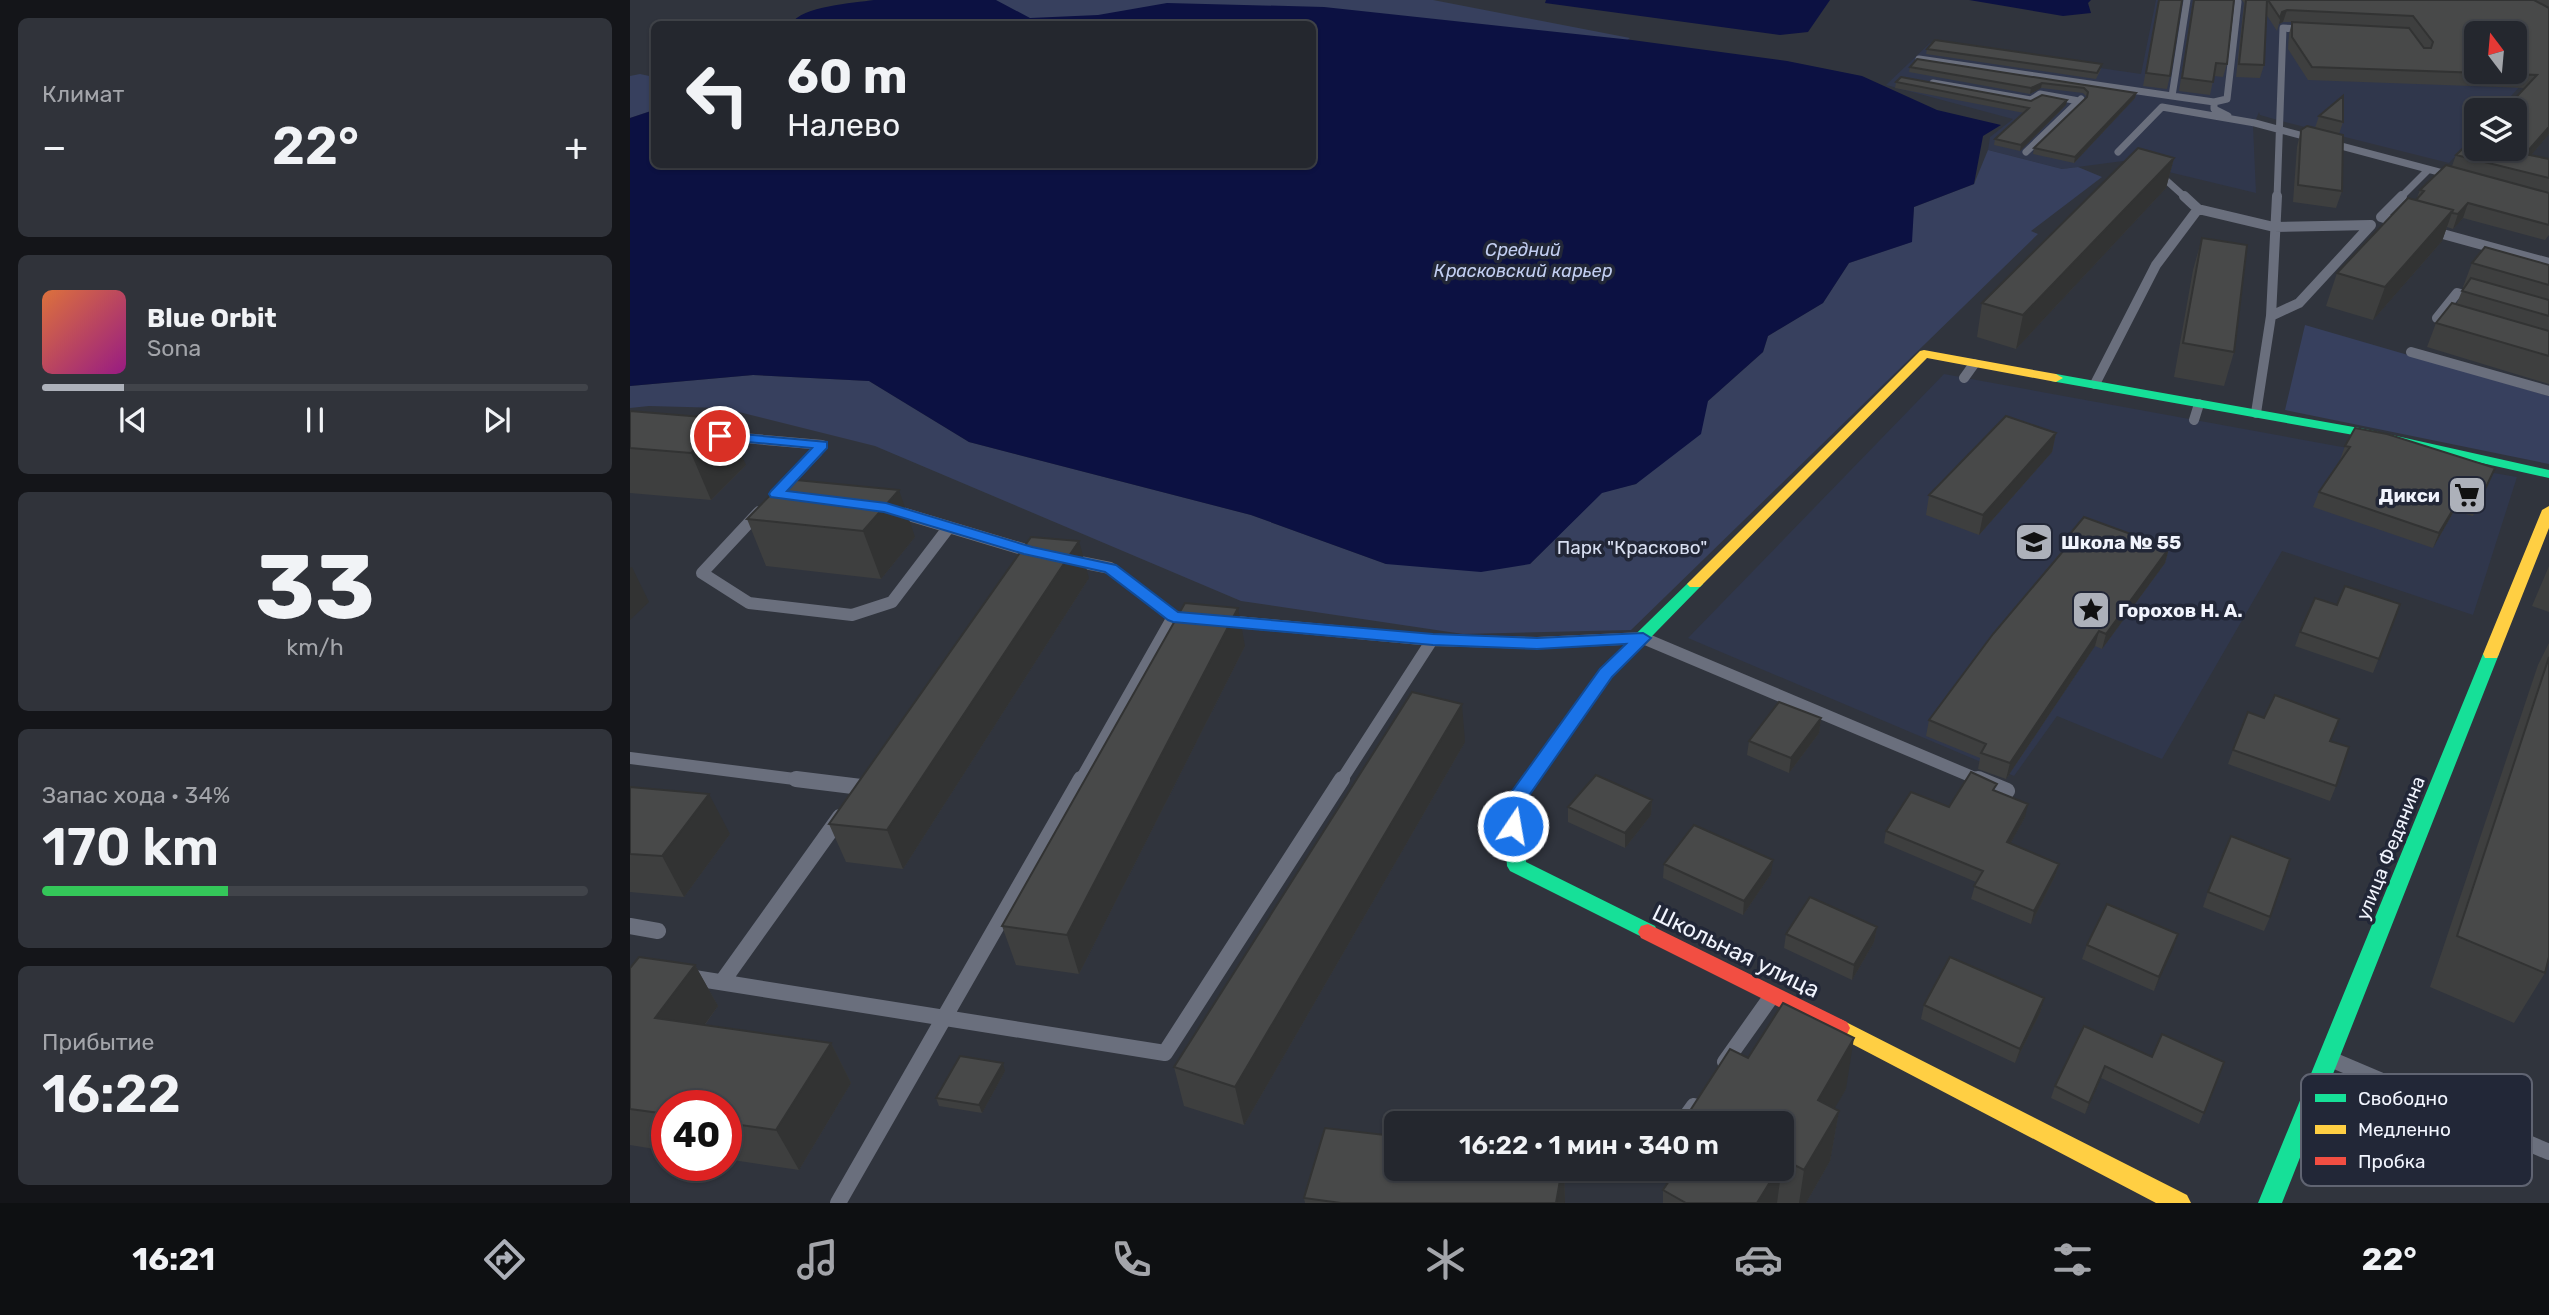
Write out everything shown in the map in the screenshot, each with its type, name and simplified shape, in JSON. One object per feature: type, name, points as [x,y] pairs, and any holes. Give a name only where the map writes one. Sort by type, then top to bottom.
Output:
[{"type":"street","points":[[1643,638],[1924,354],[1969,371],[2095,384],[2490,459],[2549,474]]},
{"type":"street","name":"улица Федянина","points":[[2323,1074],[2549,510]]},
{"type":"street","name":"Школьная улица","points":[[1643,638],[1606,673],[1512,806],[1517,866],[2179,1203]]},
{"type":"street","name":"улица Федянина","points":[[2270,1203],[2301,1127]]},
{"type":"lane","points":[[2172,96],[2187,0]]},
{"type":"lane","points":[[1919,59],[2214,102],[2227,99],[2238,2]]},
{"type":"lane","points":[[2256,413],[2271,316],[2281,131],[2283,28],[2311,30]]},
{"type":"lane","points":[[1917,80],[2031,100],[2040,94],[2079,101]]},
{"type":"lane","points":[[2026,152],[2094,86]]},
{"type":"lane","points":[[2214,102],[2214,108],[2238,120]]},
{"type":"lane","points":[[2119,152],[2162,107],[2238,120],[2468,180]]},
{"type":"lane","points":[[2154,169],[2198,209],[2274,227],[2371,225],[2299,303],[2271,316]]},
{"type":"lane","points":[[2428,170],[2381,218],[2549,263]]},
{"type":"lane","points":[[2095,384],[2157,265],[2198,209]]},
{"type":"lane","points":[[2462,325],[2437,318],[2457,293],[2483,301]]},
{"type":"lane","points":[[2411,352],[2549,391]]},
{"type":"lane","points":[[2194,420],[2199,404]]},
{"type":"lane","points":[[711,435],[822,445],[702,573],[749,603],[852,615],[892,602],[949,527]]},
{"type":"lane","points":[[776,494],[790,496]]},
{"type":"lane","points":[[886,508],[1037,556],[1110,568],[1173,617],[1433,640],[1537,643],[1643,638],[2007,791]]},
{"type":"lane","points":[[838,1203],[1173,617]]},
{"type":"lane","points":[[667,975],[1166,1053],[1433,640]]},
{"type":"lane","points":[[630,758],[857,792],[722,982]]},
{"type":"lane","points":[[630,926],[658,930]]},
{"type":"lane","points":[[1690,1111],[1773,994]]},
{"type":"lane","points":[[2329,1059],[2364,1074]]},
{"type":"lane","points":[[2532,1145],[2549,1152]]},
{"type":"shaded area","points":[[2156,0],[2244,0],[2264,49],[2268,1],[2549,0],[2527,72],[2527,21],[2464,21],[2464,84],[2522,84],[2509,98],[2464,98],[2464,147],[2449,163],[2281,121],[2260,115],[2259,112],[2253,126],[2256,193],[2123,161],[2062,169],[1988,150],[1990,137],[2013,119],[1886,85],[1930,43],[2141,74]]},
{"type":"shaded area","name":"Школа № 55","points":[[1944,374],[2517,477],[2473,615],[2282,551],[2162,759],[2057,716],[2014,776],[1688,638]]},
{"type":"green space","points":[[994,0],[1433,0],[1630,38],[1626,41],[1317,8],[1030,21]]},
{"type":"green space","points":[[640,74],[651,76],[651,111],[630,118],[630,76]]},
{"type":"green space","name":"Парк \"Красково\"","points":[[1988,150],[2062,169],[2078,167],[2102,177],[2031,231],[2038,234],[1631,630],[1463,634],[1241,601],[875,446],[723,408],[630,408],[630,386],[753,375],[869,381],[969,442],[1251,515],[1386,564],[1530,564],[1602,492],[1636,484],[1708,401],[1763,352],[1768,336],[1823,303],[1849,263],[1911,242],[1914,207],[1974,184]]},
{"type":"green space","points":[[2305,325],[2549,396],[2549,464],[2285,410]]},
{"type":"water","name":"Средний Красковский карьер","points":[[874,0],[996,0],[1030,18],[1098,15],[1167,3],[1324,7],[1632,40],[1787,61],[1862,76],[1937,110],[2001,125],[1983,136],[1974,184],[1914,207],[1912,242],[1849,263],[1823,303],[1768,336],[1763,352],[1708,401],[1701,434],[1636,484],[1602,493],[1530,564],[1481,572],[1386,564],[1251,515],[969,442],[869,381],[753,375],[630,386],[630,118],[651,111],[651,168],[1316,168],[1316,21],[794,21],[817,9]]},
{"type":"water","points":[[1546,0],[1830,0],[1808,32],[1780,35],[1545,3]]},
{"type":"water","points":[[1969,0],[2091,0],[2088,3],[2091,13],[2063,16]]},
{"type":"building","points":[[2159,0],[2182,0],[2170,76],[2146,73]]},
{"type":"building","points":[[2194,0],[2234,0],[2227,64],[2216,63],[2213,82],[2182,78]]},
{"type":"building","points":[[2246,0],[2267,0],[2264,65],[2239,64]]},
{"type":"building","points":[[2268,0],[2534,0],[2549,8],[2549,127],[2527,152],[2527,98],[2515,98],[2537,75],[2527,75],[2527,21],[2464,21],[2464,72],[2312,67],[2292,37],[2292,22],[2409,28],[2424,48],[2431,48],[2433,42],[2413,16],[2287,10],[2282,12],[2280,18]]},
{"type":"building","points":[[1935,40],[2102,64],[2097,73],[1927,49]]},
{"type":"building","points":[[1917,59],[2136,93],[2075,157],[2034,148],[2087,97],[2088,92],[2084,88],[2042,83],[2031,88],[1910,67]]},
{"type":"building","points":[[1901,77],[2031,101],[2042,95],[2067,100],[2021,145],[1995,139],[2029,108],[1896,82]]},
{"type":"building","points":[[2343,96],[2343,122],[2319,116]]},
{"type":"building","points":[[2307,126],[2343,135],[2342,191],[2298,185],[2301,130]]},
{"type":"building","points":[[2464,147],[2464,157],[2456,155]]},
{"type":"building","points":[[2138,148],[2174,158],[2023,315],[1982,303]]},
{"type":"building","points":[[2527,154],[2549,159],[2549,178],[2480,161],[2527,161]]},
{"type":"building","points":[[2446,165],[2549,193],[2549,225],[2468,203],[2458,214],[2452,213],[2453,210],[2416,200],[2424,191],[2420,190]]},
{"type":"building","points":[[2408,198],[2453,210],[2385,287],[2337,273]]},
{"type":"building","points":[[2202,238],[2247,245],[2234,352],[2183,343]]},
{"type":"building","points":[[2485,247],[2549,265],[2549,285],[2472,263]]},
{"type":"building","points":[[2471,278],[2549,300],[2549,316],[2462,291]]},
{"type":"building","points":[[2452,303],[2549,331],[2549,356],[2436,323]]},
{"type":"building","points":[[630,411],[727,419],[691,453],[630,448]]},
{"type":"building","points":[[2006,416],[2056,433],[1983,515],[1929,495]]},
{"type":"building","points":[[2355,428],[2387,434],[2495,468],[2479,502],[2461,496],[2439,533],[2319,492],[2350,447],[2345,446]]},
{"type":"building","points":[[786,479],[899,490],[863,531],[747,519]]},
{"type":"building","points":[[2084,517],[2169,548],[2106,634],[2099,631],[2010,763],[1981,753],[1986,744],[1929,720],[1993,634],[2070,543],[2064,541]]},
{"type":"building","points":[[1031,537],[1079,541],[887,830],[829,824]]},
{"type":"building","points":[[2345,586],[2400,604],[2379,659],[2300,632],[2315,598],[2337,605]]},
{"type":"building","points":[[1185,603],[1238,608],[1067,935],[1002,926]]},
{"type":"building","points":[[2549,657],[2549,957],[2545,973],[2457,936]]},
{"type":"building","points":[[1412,692],[1462,704],[1235,1087],[1174,1067]]},
{"type":"building","points":[[2275,695],[2339,719],[2330,741],[2349,747],[2336,786],[2233,750],[2248,712],[2264,718]]},
{"type":"building","points":[[1779,702],[1821,718],[1791,758],[1749,741]]},
{"type":"building","points":[[1971,772],[1997,784],[1993,790],[2028,804],[2007,842],[2059,864],[2034,911],[1974,886],[1983,871],[1886,831],[1911,792],[1949,807]]},
{"type":"building","points":[[1596,775],[1652,800],[1625,833],[1568,807]]},
{"type":"building","points":[[630,787],[709,794],[662,856],[630,854]]},
{"type":"building","points":[[1694,825],[1773,860],[1744,901],[1664,864]]},
{"type":"building","points":[[2231,836],[2290,859],[2270,917],[2208,892]]},
{"type":"building","points":[[1810,897],[1877,927],[1854,965],[1786,934]]},
{"type":"building","points":[[2107,904],[2178,934],[2159,977],[2087,945]]},
{"type":"building","points":[[639,957],[695,965],[655,1018],[831,1043],[776,1130],[742,1125],[742,1090],[651,1090],[651,1112],[630,1109],[630,968]]},
{"type":"building","points":[[1950,957],[2044,998],[2020,1049],[1924,1005]]},
{"type":"building","points":[[1783,1003],[1854,1038],[1818,1100],[1839,1111],[1804,1170],[1794,1165],[1794,1111],[1690,1111],[1730,1049],[1748,1058]]},
{"type":"building","points":[[2084,1026],[2152,1057],[2162,1034],[2224,1062],[2204,1113],[2105,1066],[2089,1103],[2055,1086]]},
{"type":"building","points":[[960,1056],[1003,1063],[979,1105],[936,1098]]},
{"type":"building","points":[[1325,1128],[1384,1135],[1384,1181],[1560,1181],[1556,1203],[1341,1203],[1304,1198]]},
{"type":"building","points":[[1669,1181],[1771,1181],[1757,1203],[1686,1203],[1663,1190]]},
{"type":"traffic: fast","points":[[2056,378],[2365,433],[2549,474]]},
{"type":"traffic: fast","points":[[1648,932],[1517,866],[1512,806],[1606,673],[1695,584]]},
{"type":"traffic: fast","points":[[2322,1074],[2491,654]]},
{"type":"traffic: fast","points":[[2270,1203],[2301,1126]]},
{"type":"traffic: slow","points":[[1695,584],[1924,354],[2056,378]]},
{"type":"traffic: slow","points":[[2491,654],[2549,510]]},
{"type":"traffic: slow","points":[[1840,1028],[2179,1203]]},
{"type":"traffic: jam","points":[[1648,932],[1840,1028]]},
{"type":"place","name":"Дикси","points":[[2467,495]]},
{"type":"place","name":"Школа № 55","points":[[2034,542]]},
{"type":"place","name":"Горохов Н. А.","points":[[2091,610]]},
{"type":"route","points":[[720,436],[822,445],[776,494],[886,508],[1029,551],[1110,568],[1173,617],[1433,640],[1537,643],[1643,638],[1606,673],[1554,744],[1512,806],[1513,826]]}]
